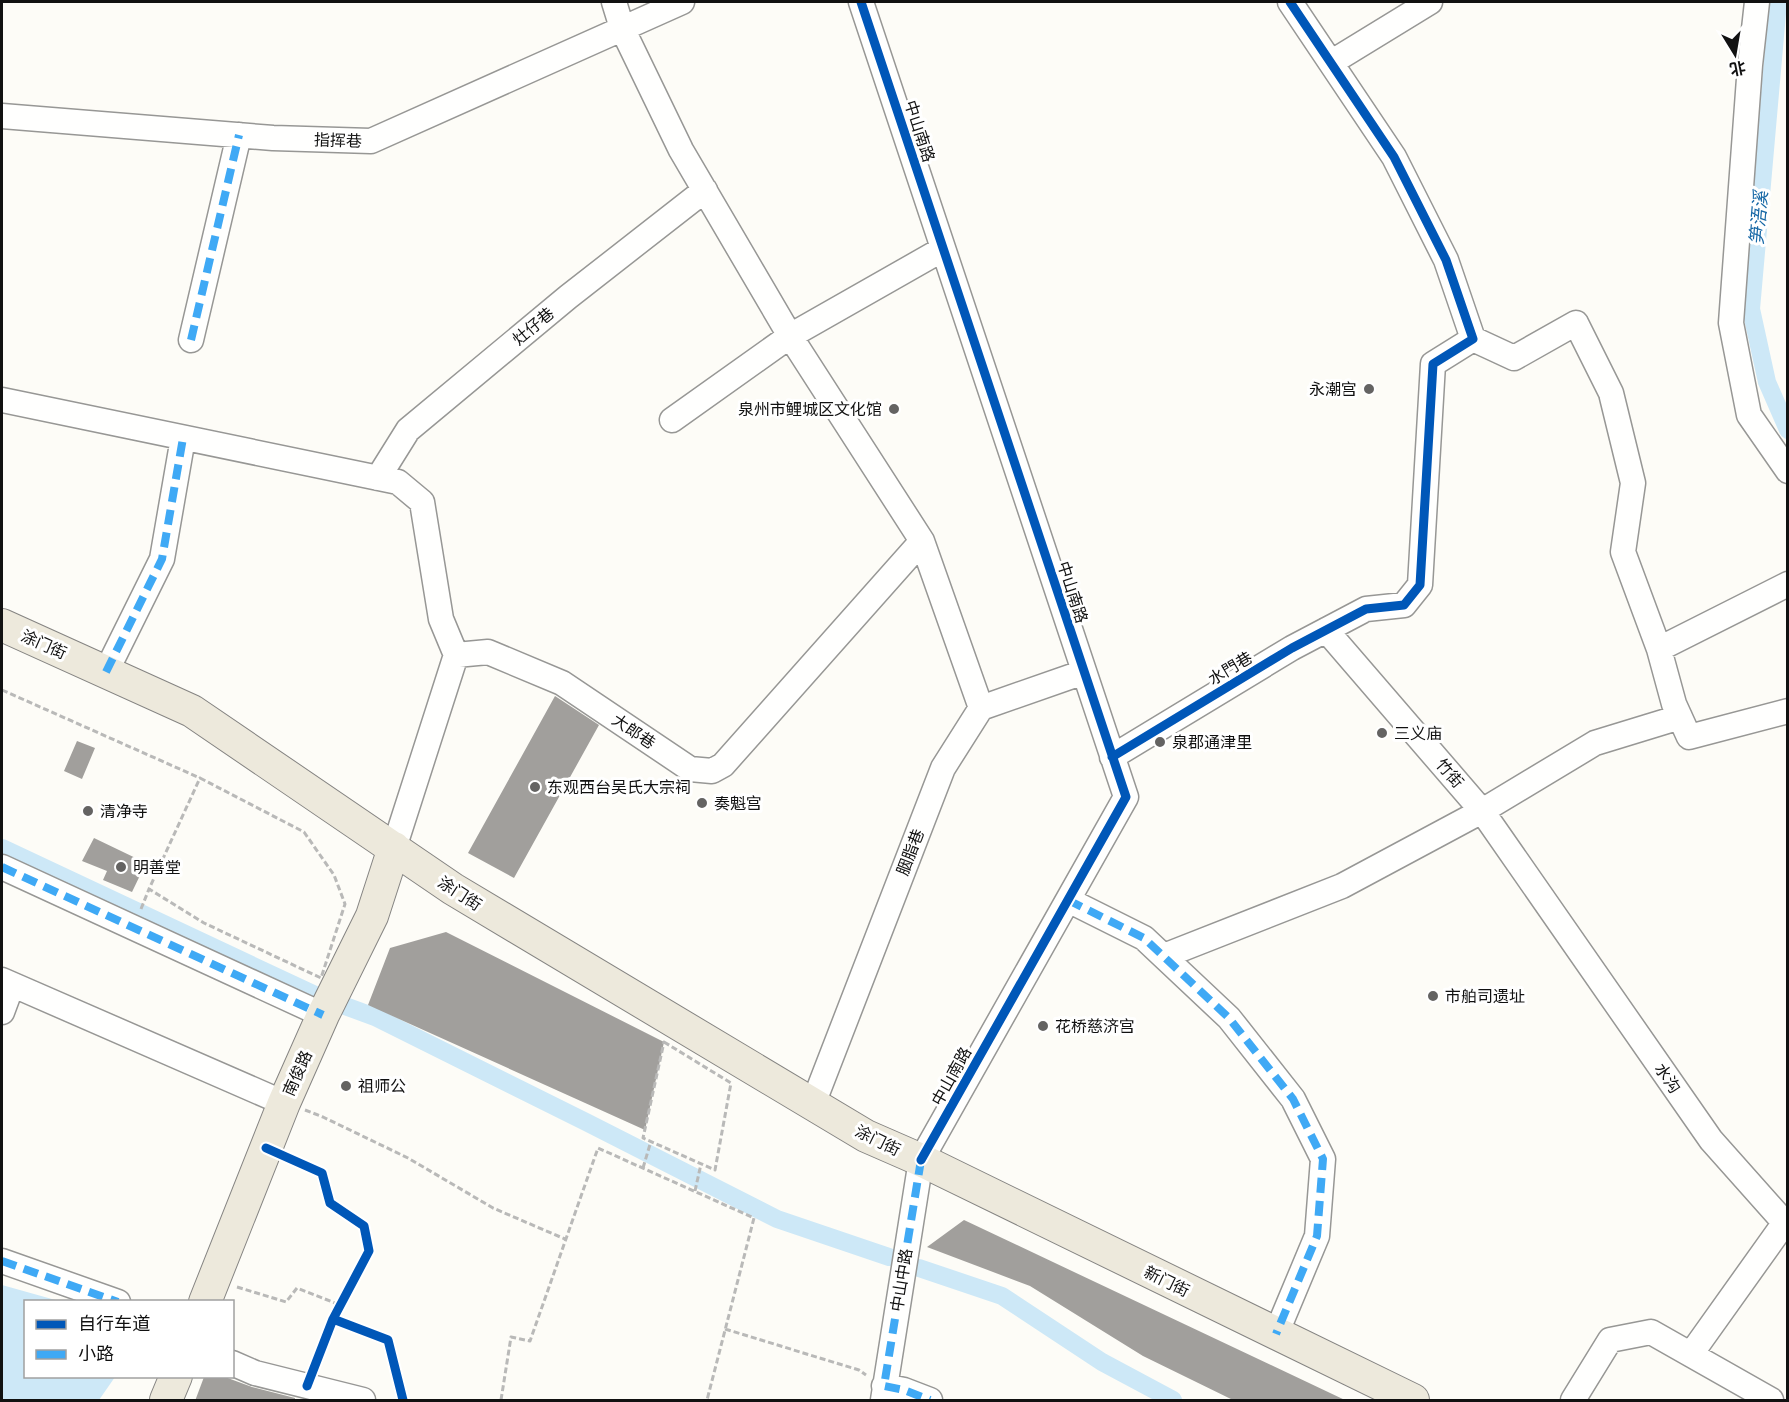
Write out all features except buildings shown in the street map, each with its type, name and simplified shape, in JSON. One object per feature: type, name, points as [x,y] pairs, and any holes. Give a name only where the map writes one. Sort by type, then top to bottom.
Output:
[{"type":"main road","name":"涂门街","points":[[2,624],[192,711],[453,889],[866,1136],[921,1160]]},
{"type":"main road","name":"南俊路","points":[[209,1290],[284,1103],[323,1015],[372,916],[394,848]]},
{"type":"main road","name":"新门街","points":[[921,1160],[1413,1401]]},
{"type":"main road","points":[[165,1401],[176,1378]]},
{"type":"street","points":[[614,2],[622,28],[681,150],[790,336],[922,541],[981,708],[1084,672]]},
{"type":"street","name":"指挥巷","points":[[2,116],[240,135],[371,141],[682,2]]},
{"type":"street","name":"中山南路","points":[[861,2],[1126,797],[921,1160]]},
{"type":"street","points":[[1290,2],[1394,157],[1446,260],[1473,339],[1514,358],[1576,323],[1611,393],[1633,483],[1623,552],[1659,649],[1674,704],[1689,737],[1788,711]]},
{"type":"street","points":[[1332,62],[1430,2]]},
{"type":"street","points":[[1756,2],[1731,323],[1749,415],[1788,471]]},
{"type":"street","points":[[191,340],[240,135]]},
{"type":"street","name":"灶仔巷","points":[[378,478],[408,430],[568,297],[705,190]]},
{"type":"street","points":[[672,420],[790,336],[943,249]]},
{"type":"street","name":"水門巷","points":[[1113,757],[1292,648],[1366,609],[1404,605],[1420,585],[1433,364],[1473,339]]},
{"type":"street","points":[[2,400],[398,482],[422,502],[441,619],[456,655],[394,848]]},
{"type":"street","points":[[106,672],[162,559],[183,438]]},
{"type":"street","name":"大郎巷","points":[[456,655],[488,652],[562,683],[690,770],[712,771],[723,765],[922,541]]},
{"type":"street","points":[[1659,649],[1788,584]]},
{"type":"street","name":"竹街","points":[[1326,630],[1482,811],[1562,926]]},
{"type":"street","name":"胭脂巷","points":[[813,1104],[943,768],[981,708]]},
{"type":"street","points":[[1164,956],[1341,886],[1482,811],[1595,743],[1680,717]]},
{"type":"street","points":[[2,867],[323,1015]]},
{"type":"street","points":[[1068,900],[1144,938],[1228,1018],[1293,1099],[1323,1159],[1317,1236],[1276,1334]]},
{"type":"street","name":"水沟","points":[[1562,926],[1711,1140],[1786,1220]]},
{"type":"street","points":[[2,1012],[7,982],[284,1103]]},
{"type":"street","name":"中山中路","points":[[883,1393],[921,1160]]},
{"type":"street","points":[[1691,1354],[1786,1220]]},
{"type":"street","points":[[2,1260],[112,1300]]},
{"type":"street","points":[[1573,1401],[1610,1340],[1651,1332],[1771,1401]]},
{"type":"street","points":[[234,1364],[255,1373],[363,1401]]},
{"type":"street","points":[[883,1393],[904,1390],[930,1401]]},
{"type":"path","points":[[2,690],[200,778],[304,832],[334,875],[345,904],[321,978],[204,923],[149,889],[200,778]]},
{"type":"path","points":[[664,1042],[732,1083],[715,1170],[701,1164],[644,1138],[664,1042]]},
{"type":"path","points":[[284,1103],[323,1117],[408,1158],[493,1208],[566,1239]]},
{"type":"path","points":[[643,1168],[651,1141]]},
{"type":"path","points":[[501,1401],[511,1337],[530,1341],[598,1148],[754,1218],[707,1401]]},
{"type":"path","points":[[695,1192],[701,1164]]},
{"type":"path","points":[[209,1290],[286,1302],[297,1288],[340,1305]]},
{"type":"path","points":[[725,1329],[859,1370],[883,1393]]},
{"type":"water","points":[[2,1285],[55,1300],[24,1300],[24,1378],[114,1378],[99,1400],[2,1400]]},
{"type":"waterway","name":"笋浯溪","points":[[1778,2],[1751,309],[1767,382],[1788,430]]},
{"type":"waterway","points":[[2,848],[315,995]]},
{"type":"waterway","points":[[345,1006],[375,1017],[777,1219],[889,1257]]},
{"type":"waterway","points":[[919,1268],[1002,1296],[1102,1362],[1173,1400]]},
{"type":"marked path","points":[[191,340],[239,135]]},
{"type":"marked path","points":[[106,672],[162,559],[183,438]]},
{"type":"marked path","points":[[2,867],[323,1015]]},
{"type":"marked path","points":[[1068,900],[1144,938],[1229,1018],[1293,1099],[1323,1159],[1317,1236],[1276,1334]]},
{"type":"marked path","points":[[921,1160],[884,1386],[904,1390],[930,1400]]},
{"type":"marked path","points":[[2,1261],[112,1300]]},
{"type":"cycle path","points":[[861,2],[1126,797],[921,1160]]},
{"type":"cycle path","points":[[1112,757],[1292,648],[1366,609],[1404,605],[1420,585],[1433,364],[1473,339],[1446,260],[1394,157],[1290,2]]},
{"type":"cycle path","points":[[266,1148],[322,1173],[330,1203],[364,1226],[369,1251],[333,1319],[307,1386]]},
{"type":"cycle path","points":[[333,1319],[388,1340],[403,1400]]},
{"type":"place","name":"永潮宫","points":[[1369,389]]},
{"type":"place","name":"泉州市鲤城区文化馆","points":[[894,409]]},
{"type":"place","name":"三义庙","points":[[1382,733]]},
{"type":"place","name":"泉郡通津里","points":[[1160,742]]},
{"type":"place","name":"东观西台吴氏大宗祠","points":[[535,787]]},
{"type":"place","name":"奏魁宫","points":[[702,803]]},
{"type":"place","name":"清净寺","points":[[88,811]]},
{"type":"place","name":"明善堂","points":[[121,867]]},
{"type":"place","name":"市舶司遗址","points":[[1433,996]]},
{"type":"place","name":"花桥慈济宫","points":[[1043,1026]]},
{"type":"place","name":"祖师公","points":[[346,1086]]}]
